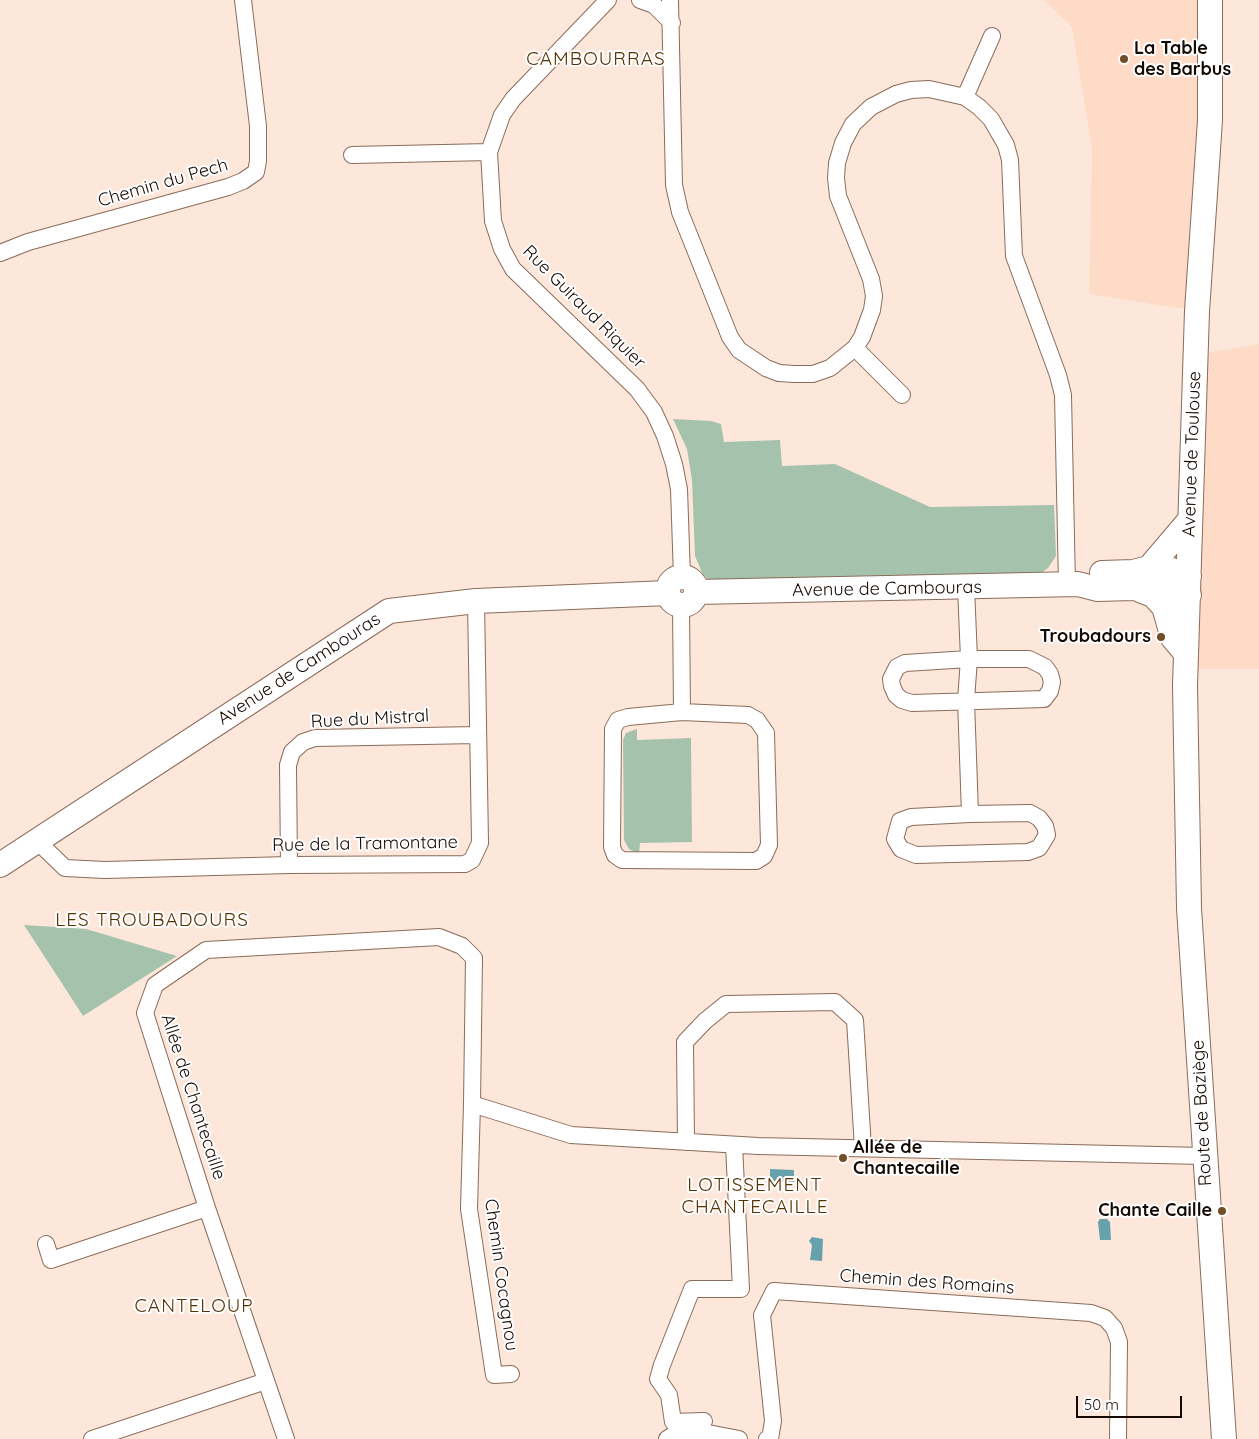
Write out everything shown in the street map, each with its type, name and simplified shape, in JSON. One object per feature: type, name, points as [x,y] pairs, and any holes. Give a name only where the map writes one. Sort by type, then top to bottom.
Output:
[{"type":"street","name":"Chemin du Pech","points":[[0,253],[28,242],[228,187],[243,181],[256,172],[258,162],[258,126],[243,0]]},
{"type":"street","name":"Rue Guiraud Riquier","points":[[620,0],[604,4],[513,99],[502,115],[490,152],[493,221],[506,259],[513,269],[638,389],[654,412],[665,436],[674,464],[679,489],[682,591],[682,712]]},
{"type":"street","points":[[640,0],[654,5],[672,24]]},
{"type":"street","points":[[670,0],[674,185],[680,212],[730,337],[738,350],[766,368],[786,374],[813,374],[830,368],[855,348],[870,316],[874,296],[871,279],[838,196],[837,163],[843,143],[853,124],[863,113],[896,94],[911,90],[929,89],[965,98],[979,107],[991,119],[1006,145],[1010,160],[1014,256],[1058,375],[1063,395],[1073,584]]},
{"type":"street","name":"Avenue de Toulouse","points":[[1189,908],[1186,652],[1189,521],[1197,311],[1210,120],[1210,0]]},
{"type":"street","points":[[965,98],[992,36]]},
{"type":"street","points":[[352,155],[490,152]]},
{"type":"street","points":[[855,348],[902,395]]},
{"type":"street","points":[[1149,568],[1189,521]]},
{"type":"street","points":[[1073,584],[1093,574],[1133,572],[1149,568],[1169,569],[1189,585]]},
{"type":"street","points":[[1073,584],[1097,589],[1189,585]]},
{"type":"street","name":"Avenue de Cambouras","points":[[0,865],[389,611],[476,601],[682,591],[1073,584]]},
{"type":"street","points":[[966,586],[969,660],[966,700],[970,814]]},
{"type":"street","points":[[1133,588],[1153,595],[1164,607],[1173,638],[1186,652]]},
{"type":"street","name":"Rue de la Tramontane","points":[[37,841],[65,868],[105,870],[289,865],[457,866],[465,864],[472,860],[480,843],[476,601]]},
{"type":"street","points":[[1028,659],[1045,667],[1052,682],[1050,691],[1044,698],[966,700],[912,703],[902,700],[896,695],[891,679],[897,667],[905,663],[1028,659]]},
{"type":"street","points":[[682,712],[748,715],[757,720],[766,733],[769,845],[764,856],[756,861],[622,860],[615,855],[611,838],[613,729],[618,720],[628,716],[682,712]]},
{"type":"street","name":"Rue du Mistral","points":[[289,865],[288,765],[292,752],[303,742],[315,738],[477,734]]},
{"type":"street","points":[[1030,813],[1042,822],[1046,835],[1039,848],[1028,852],[916,855],[901,849],[895,839],[900,821],[911,817],[970,814],[1030,813]]},
{"type":"street","name":"Route de Baziège","points":[[1189,908],[1224,1439]]},
{"type":"street","name":"Allée de Chantecaille","points":[[286,1439],[145,1013],[156,985],[206,950],[439,937],[462,946],[474,958],[472,1104]]},
{"type":"street","points":[[686,1142],[685,1042],[705,1021],[726,1004],[835,1002],[855,1020],[862,1148]]},
{"type":"street","points":[[472,1104],[571,1135],[734,1145],[1204,1156]]},
{"type":"street","name":"Chemin Cocagnou","points":[[472,1104],[469,1210],[494,1376],[510,1374]]},
{"type":"street","points":[[704,1421],[673,1422],[669,1396],[658,1379],[692,1289],[741,1289],[734,1145]]},
{"type":"street","points":[[46,1244],[52,1260],[208,1208]]},
{"type":"street","name":"Chemin des Romains","points":[[767,1439],[770,1439],[773,1421],[762,1315],[774,1291],[1091,1314],[1105,1318],[1114,1328],[1119,1342],[1118,1439]]},
{"type":"street","points":[[92,1439],[266,1380]]},
{"type":"street","points":[[667,1439],[675,1434],[703,1432],[739,1439]]},
{"type":"shaded area","points":[[1044,0],[1214,0],[1197,311],[1089,294],[1092,150],[1072,27]]},
{"type":"shaded area","points":[[1259,344],[1259,669],[1185,669],[1196,355]]},
{"type":"green space","points":[[673,419],[711,421],[721,424],[724,442],[780,440],[782,466],[835,464],[930,507],[1054,505],[1056,556],[1048,568],[1033,579],[712,583],[703,575],[695,556],[692,480],[687,449]]},
{"type":"green space","points":[[637,729],[637,740],[691,738],[692,842],[640,843],[639,854],[629,849],[624,840],[623,740],[626,733]]},
{"type":"green space","points":[[24,925],[86,929],[177,956],[83,1016]]},
{"type":"water","points":[[770,1169],[794,1170],[794,1182],[770,1181]]},
{"type":"water","points":[[1100,1219],[1107,1219],[1110,1222],[1111,1240],[1100,1240],[1098,1222]]},
{"type":"water","points":[[812,1237],[823,1239],[822,1261],[810,1260],[812,1245],[809,1241]]},
{"type":"place","name":"La Table des Barbus","points":[[1124,59]]},
{"type":"place","name":"Troubadours","points":[[1161,637]]},
{"type":"place","name":"Allée de Chantecaille","points":[[843,1158]]},
{"type":"place","name":"Chante Caille","points":[[1222,1211]]},
{"type":"district","name":"CAMBOURRAS","points":[[596,59]]},
{"type":"district","name":"LES TROUBADOURS","points":[[152,920]]},
{"type":"district","name":"LOTISSEMENT CHANTECAILLE","points":[[755,1196]]},
{"type":"district","name":"CANTELOUP","points":[[194,1306]]}]
